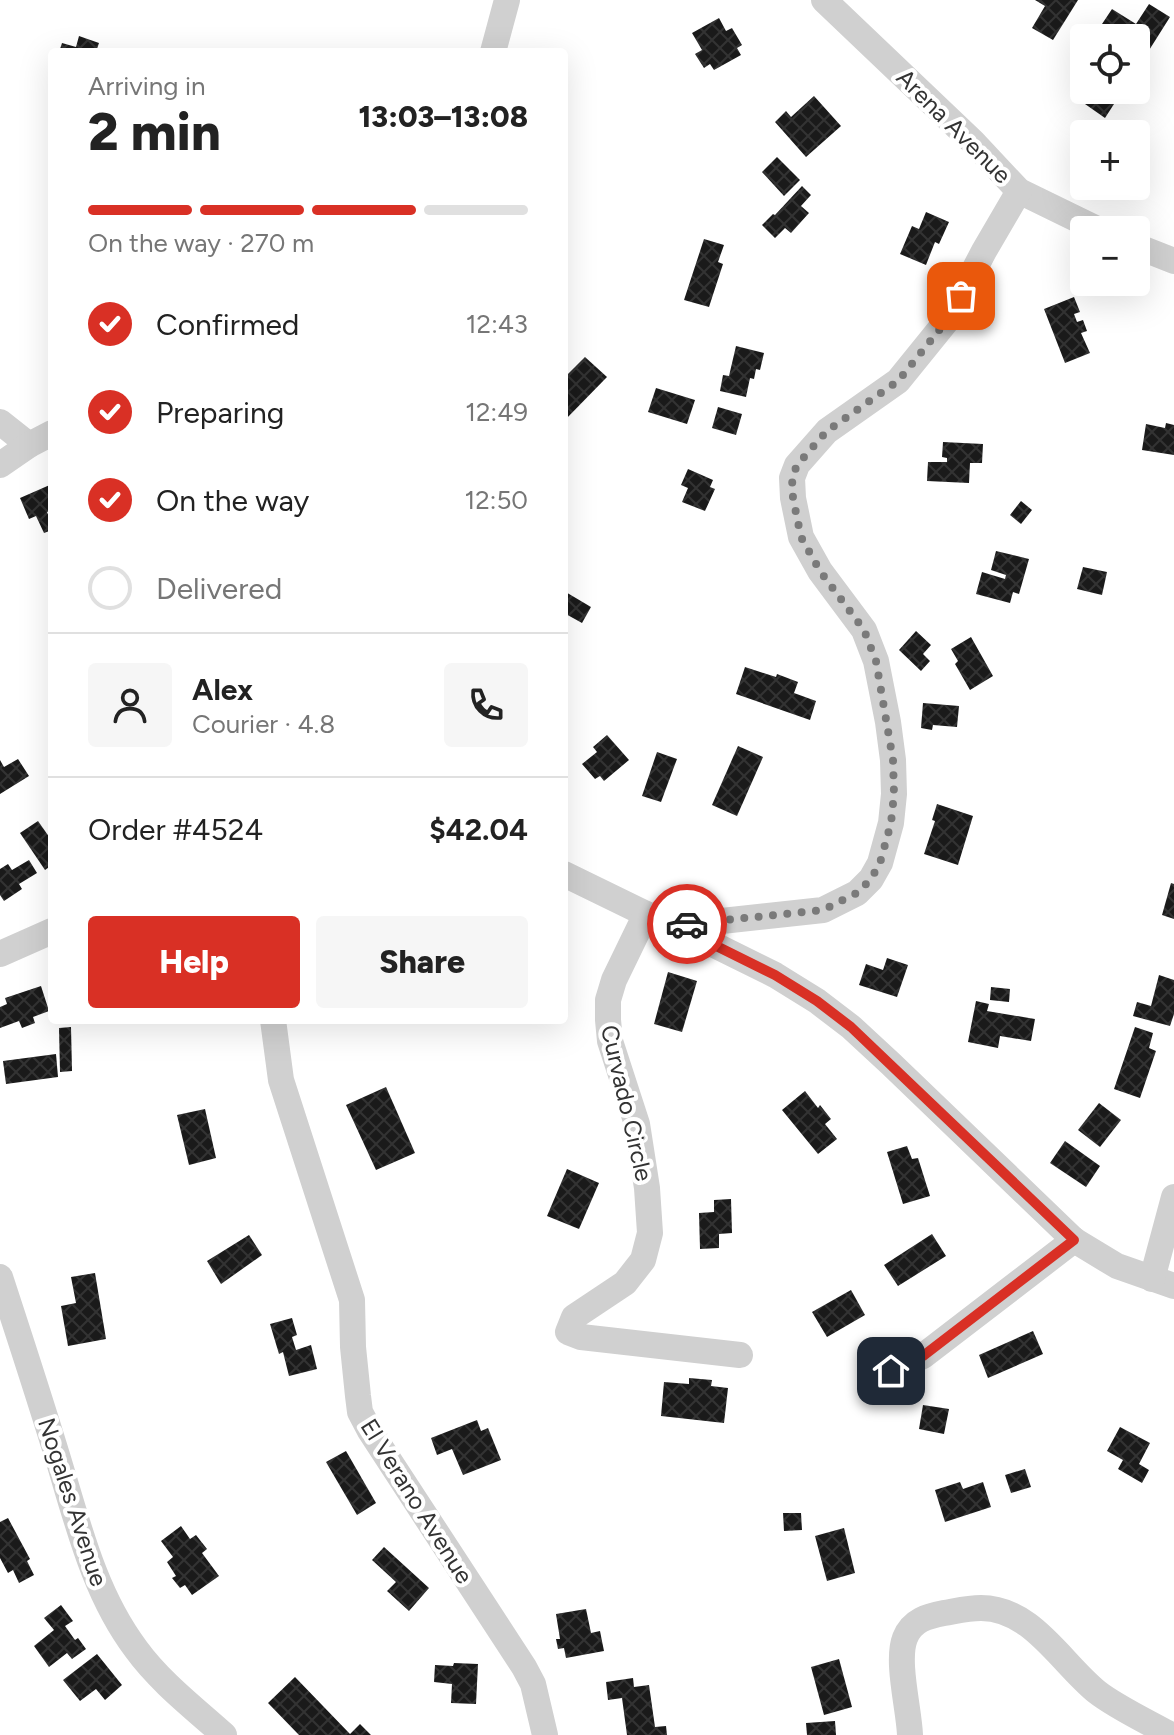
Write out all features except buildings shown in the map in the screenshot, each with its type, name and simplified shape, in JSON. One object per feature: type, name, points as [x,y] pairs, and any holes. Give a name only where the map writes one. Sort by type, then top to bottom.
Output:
[{"type":"street","points":[[494,48],[507,0]]},
{"type":"street","name":"Arena Avenue","points":[[824,0],[973,142],[1019,191],[1070,216]]},
{"type":"street","points":[[676,926],[823,910],[857,893],[871,879],[880,863],[891,823],[894,794],[893,760],[876,661],[864,630],[820,571],[801,537],[792,478],[797,465],[827,431],[898,381],[949,318],[1019,191]]},
{"type":"street","points":[[1150,252],[1174,261]]},
{"type":"street","points":[[0,422],[29,445]]},
{"type":"street","points":[[0,465],[48,435]]},
{"type":"street","points":[[568,876],[775,975],[817,1001],[851,1027],[1074,1240],[1117,1266],[1163,1282],[1174,1197]]},
{"type":"street","name":"Curvado Circle","points":[[646,914],[614,980],[608,1000],[608,1020],[610,1041],[637,1124],[650,1233],[643,1260],[625,1283],[574,1317],[568,1332],[581,1337],[740,1355]]},
{"type":"street","points":[[0,954],[48,933]]},
{"type":"street","name":"El Verano Avenue","points":[[274,1024],[281,1080],[352,1300],[360,1412],[524,1667],[533,1684],[545,1735]]},
{"type":"street","points":[[891,1371],[923,1356],[1074,1240]]},
{"type":"street","name":"Nogales Avenue","points":[[0,1277],[88,1559],[104,1597],[149,1666],[224,1735]]},
{"type":"street","points":[[910,1735],[902,1664],[905,1637],[924,1617],[983,1608],[1003,1611],[1017,1618],[1050,1644],[1097,1692],[1171,1735]]},
{"type":"way so far","points":[[687,924],[823,910],[857,893],[871,879],[880,863],[891,823],[894,794],[888,722],[876,661],[864,630],[820,571],[801,537],[792,478],[805,454],[827,431],[898,381],[949,318],[961,296]]},
{"type":"route","points":[[687,924],[676,926],[775,975],[851,1027],[1074,1240],[923,1356],[891,1371]]}]
